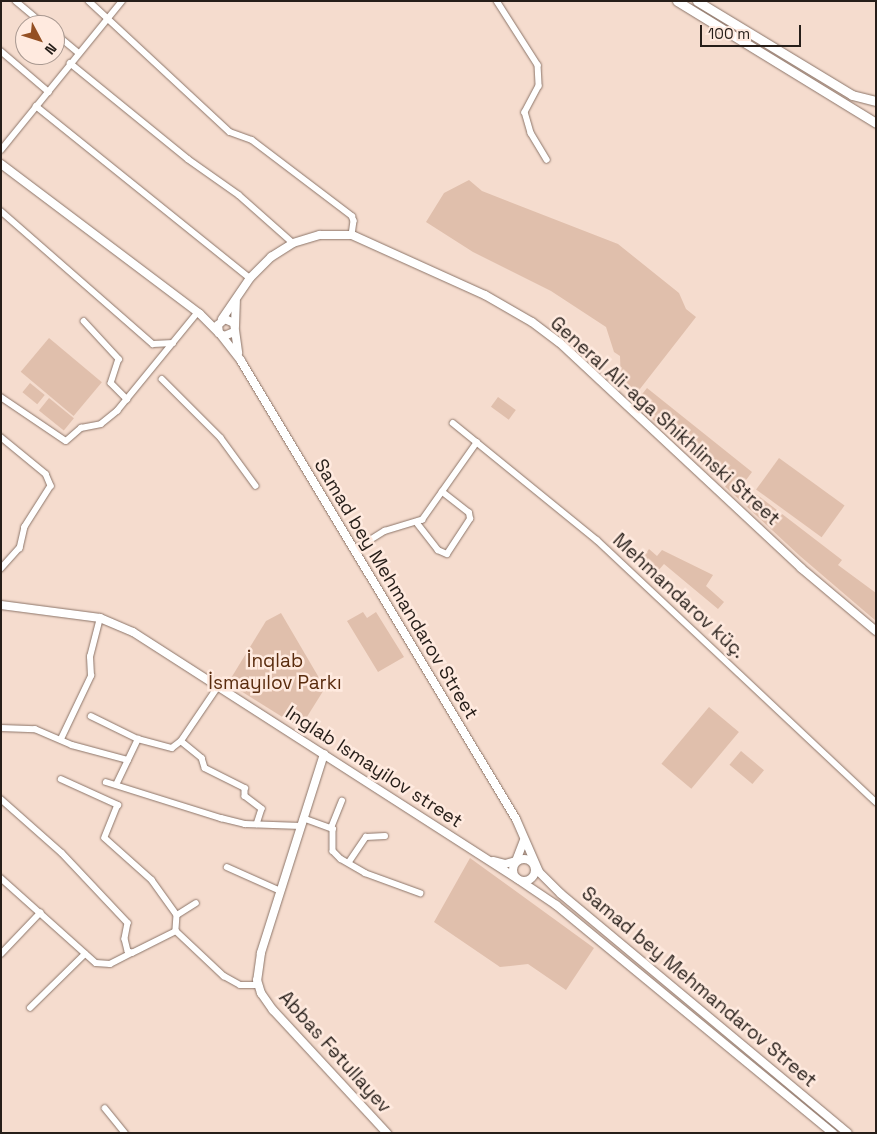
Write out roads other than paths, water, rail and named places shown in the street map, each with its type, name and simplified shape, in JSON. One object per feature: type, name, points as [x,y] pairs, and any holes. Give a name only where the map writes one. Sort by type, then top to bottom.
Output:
[{"type":"main road","points":[[677,1],[876,123]]},
{"type":"main road","points":[[697,1],[852,95],[876,101]]},
{"type":"main road","points":[[1,164],[199,313],[220,334],[241,360]]},
{"type":"main road","name":"General Ali-aga Shikhlinski Street","points":[[222,320],[250,278],[271,257],[293,243],[320,235],[352,235],[485,295],[539,327],[802,568],[876,631]]},
{"type":"main road","points":[[236,299],[234,329],[241,360]]},
{"type":"main road","points":[[199,313],[222,320],[228,319],[234,329]]},
{"type":"main road","points":[[222,320],[217,327],[220,334],[227,337],[234,329]]},
{"type":"main road","name":"Samad bey Mehmandarov Street","points":[[241,360],[524,835],[533,863],[561,894],[848,1133]]},
{"type":"main road","name":"Inglab Ismayilov street","points":[[1,605],[100,618],[133,632],[219,685],[518,879]]},
{"type":"main road","name":"Abbas Fətullayev","points":[[324,754],[261,953],[258,985],[273,1010],[387,1133]]},
{"type":"main road","points":[[484,858],[505,864],[516,861],[523,858],[533,863],[532,877],[518,879],[512,872],[516,861],[522,851],[524,835]]},
{"type":"main road","name":"Samad bey Mehmandarov Street","points":[[518,879],[556,905],[833,1133]]},
{"type":"street","points":[[16,1],[33,15]]},
{"type":"street","points":[[89,1],[230,132],[252,140],[352,216],[354,221],[352,235]]},
{"type":"street","points":[[1,150],[49,92],[78,52],[122,1]]},
{"type":"street","points":[[497,1],[538,65],[539,86],[525,112],[531,134],[547,160]]},
{"type":"street","points":[[65,41],[78,52]]},
{"type":"street","points":[[1,51],[49,92]]},
{"type":"street","points":[[70,63],[188,159],[239,195],[293,243]]},
{"type":"street","points":[[36,106],[250,278]]},
{"type":"street","points":[[1,210],[153,344],[173,343]]},
{"type":"street","points":[[1,397],[66,441],[81,428],[101,424],[127,399],[199,313]]},
{"type":"street","points":[[84,321],[119,359],[110,384],[127,399]]},
{"type":"street","points":[[162,379],[221,438],[256,486]]},
{"type":"street","name":"Mehmandarov küç.","points":[[453,423],[597,540],[876,802]]},
{"type":"street","points":[[1,437],[46,474],[51,486],[25,527],[20,548],[1,569]]},
{"type":"street","points":[[354,550],[385,532],[418,524],[477,442]]},
{"type":"street","points":[[418,524],[438,550],[447,554],[470,518],[469,513],[442,492]]},
{"type":"street","points":[[61,739],[91,676],[90,657],[100,618]]},
{"type":"street","points":[[91,716],[138,739],[167,748],[180,741],[219,685]]},
{"type":"street","points":[[1,728],[36,729],[128,760]]},
{"type":"street","points":[[116,785],[138,739]]},
{"type":"street","points":[[180,741],[202,758],[205,768],[245,788],[245,796],[262,809],[257,824]]},
{"type":"street","points":[[61,779],[118,805],[105,838],[152,880],[177,915],[176,931]]},
{"type":"street","points":[[106,782],[221,818],[257,824],[302,822],[331,828],[334,833],[332,851],[365,873],[420,893]]},
{"type":"street","points":[[1,799],[62,853],[128,923],[126,947],[132,953]]},
{"type":"street","points":[[331,828],[342,801]]},
{"type":"street","points":[[349,862],[366,837],[385,836]]},
{"type":"street","points":[[227,866],[281,891]]},
{"type":"street","points":[[1,878],[85,954],[101,965],[110,964],[176,931]]},
{"type":"street","points":[[177,915],[196,902]]},
{"type":"street","points":[[1,954],[40,913]]},
{"type":"street","points":[[176,931],[224,976],[240,985],[258,985]]},
{"type":"street","points":[[30,1008],[85,954]]},
{"type":"street","points":[[105,1108],[125,1133]]},
{"type":"park label","name":"İnqlab İsmayılov Parkı","points":[[275,672]]}]
